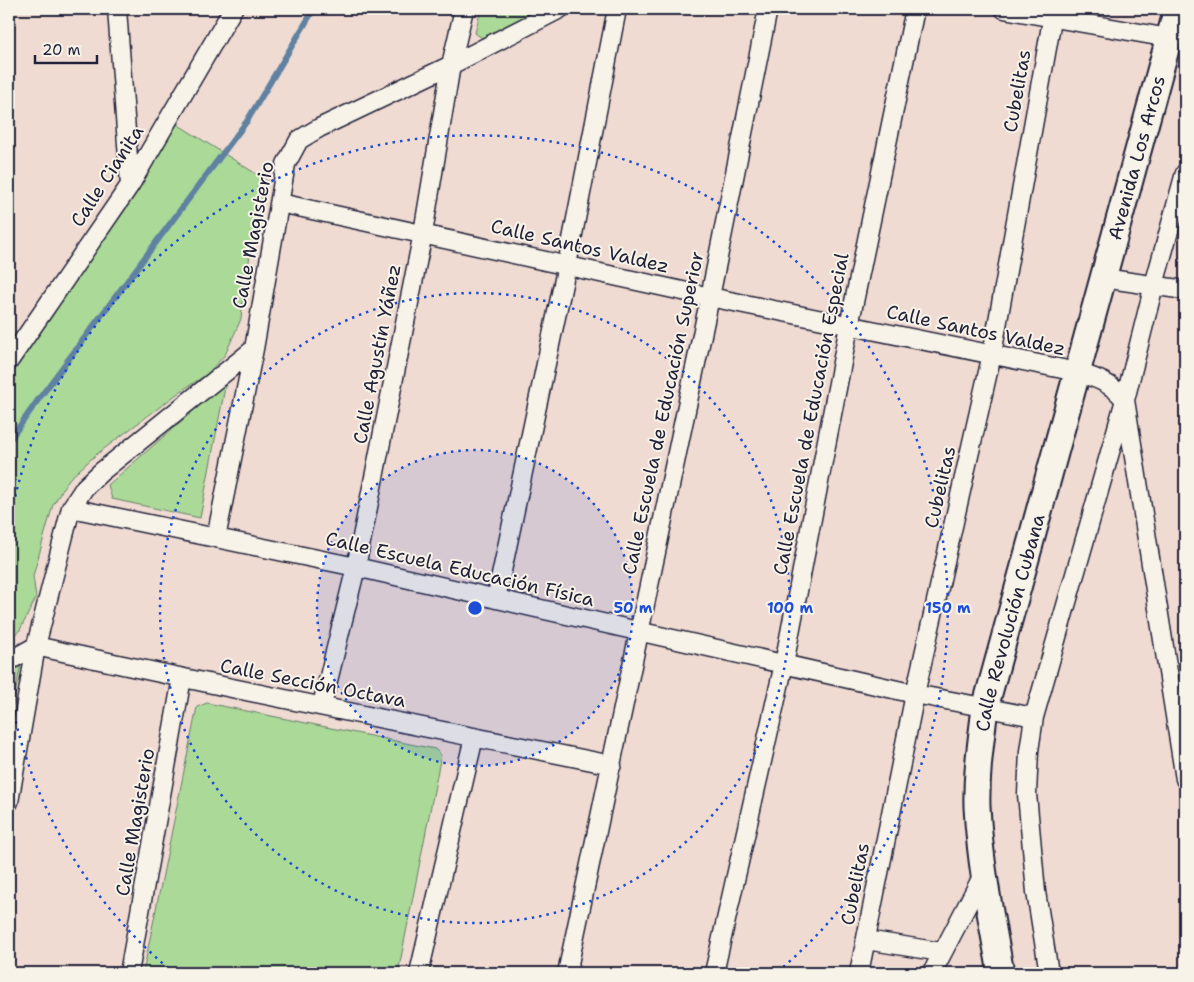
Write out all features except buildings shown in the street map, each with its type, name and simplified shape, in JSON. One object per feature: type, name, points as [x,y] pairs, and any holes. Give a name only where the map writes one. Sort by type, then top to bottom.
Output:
[{"type":"street","points":[[117,9],[130,185]]},
{"type":"street","name":"Calle Cianita","points":[[9,361],[130,185],[233,9]]},
{"type":"street","name":"Calle Agustín Yáñez","points":[[322,705],[356,567],[423,233],[451,65],[464,9]]},
{"type":"street","name":"Calle Magisterio","points":[[216,538],[254,349],[286,164],[298,140],[560,9]]},
{"type":"street","points":[[496,599],[567,265],[617,9]]},
{"type":"street","name":"Calle Escuela de Educación Superior","points":[[567,973],[710,297],[768,9]]},
{"type":"street","name":"Calle Escuela de Educación Especial","points":[[714,973],[784,664],[849,326],[915,9]]},
{"type":"street","points":[[1004,9],[1053,14],[1169,38]]},
{"type":"street","name":"Avenida Los Arcos","points":[[1103,278],[1176,9]]},
{"type":"street","name":"Cubelitas","points":[[859,973],[915,694],[992,354],[1053,14]]},
{"type":"street","points":[[1048,973],[1036,892],[1027,794],[1029,751],[1034,717],[1125,400],[1185,173]]},
{"type":"street","name":"Calle Santos Valdez","points":[[280,203],[710,297],[1076,372],[1101,380],[1117,389],[1125,400]]},
{"type":"street","points":[[1103,278],[1185,290]]},
{"type":"street","name":"Calle Revolución Cubana","points":[[1001,973],[984,873],[977,806],[978,767],[985,708],[1103,278]]},
{"type":"street","points":[[9,802],[11,779],[36,646],[71,508],[85,487],[102,472],[254,349]]},
{"type":"street","points":[[1125,400],[1185,779]]},
{"type":"street","name":"Calle Escuela Educación Física","points":[[71,508],[356,567],[915,694],[1034,717]]},
{"type":"street","points":[[9,661],[36,646]]},
{"type":"street","name":"Calle Sección Octava","points":[[36,646],[182,678],[612,765]]},
{"type":"street","name":"Calle Magisterio","points":[[129,973],[182,678]]},
{"type":"street","points":[[419,973],[474,737]]},
{"type":"street","points":[[932,973],[984,873]]},
{"type":"street","points":[[866,940],[942,952]]},
{"type":"green space","points":[[481,9],[541,9],[482,38],[475,33]]},
{"type":"green space","points":[[177,124],[269,182],[262,200],[244,284],[241,319],[225,355],[206,375],[181,391],[97,454],[69,479],[53,505],[33,576],[36,598],[20,630],[9,639],[9,364]]},
{"type":"green space","points":[[226,382],[200,518],[112,499],[108,485]]},
{"type":"green space","points":[[21,664],[9,725],[9,672]]},
{"type":"green space","points":[[207,703],[435,749],[441,755],[398,973],[143,973],[197,707]]},
{"type":"waterway","points":[[9,441],[247,121],[314,9]]}]
